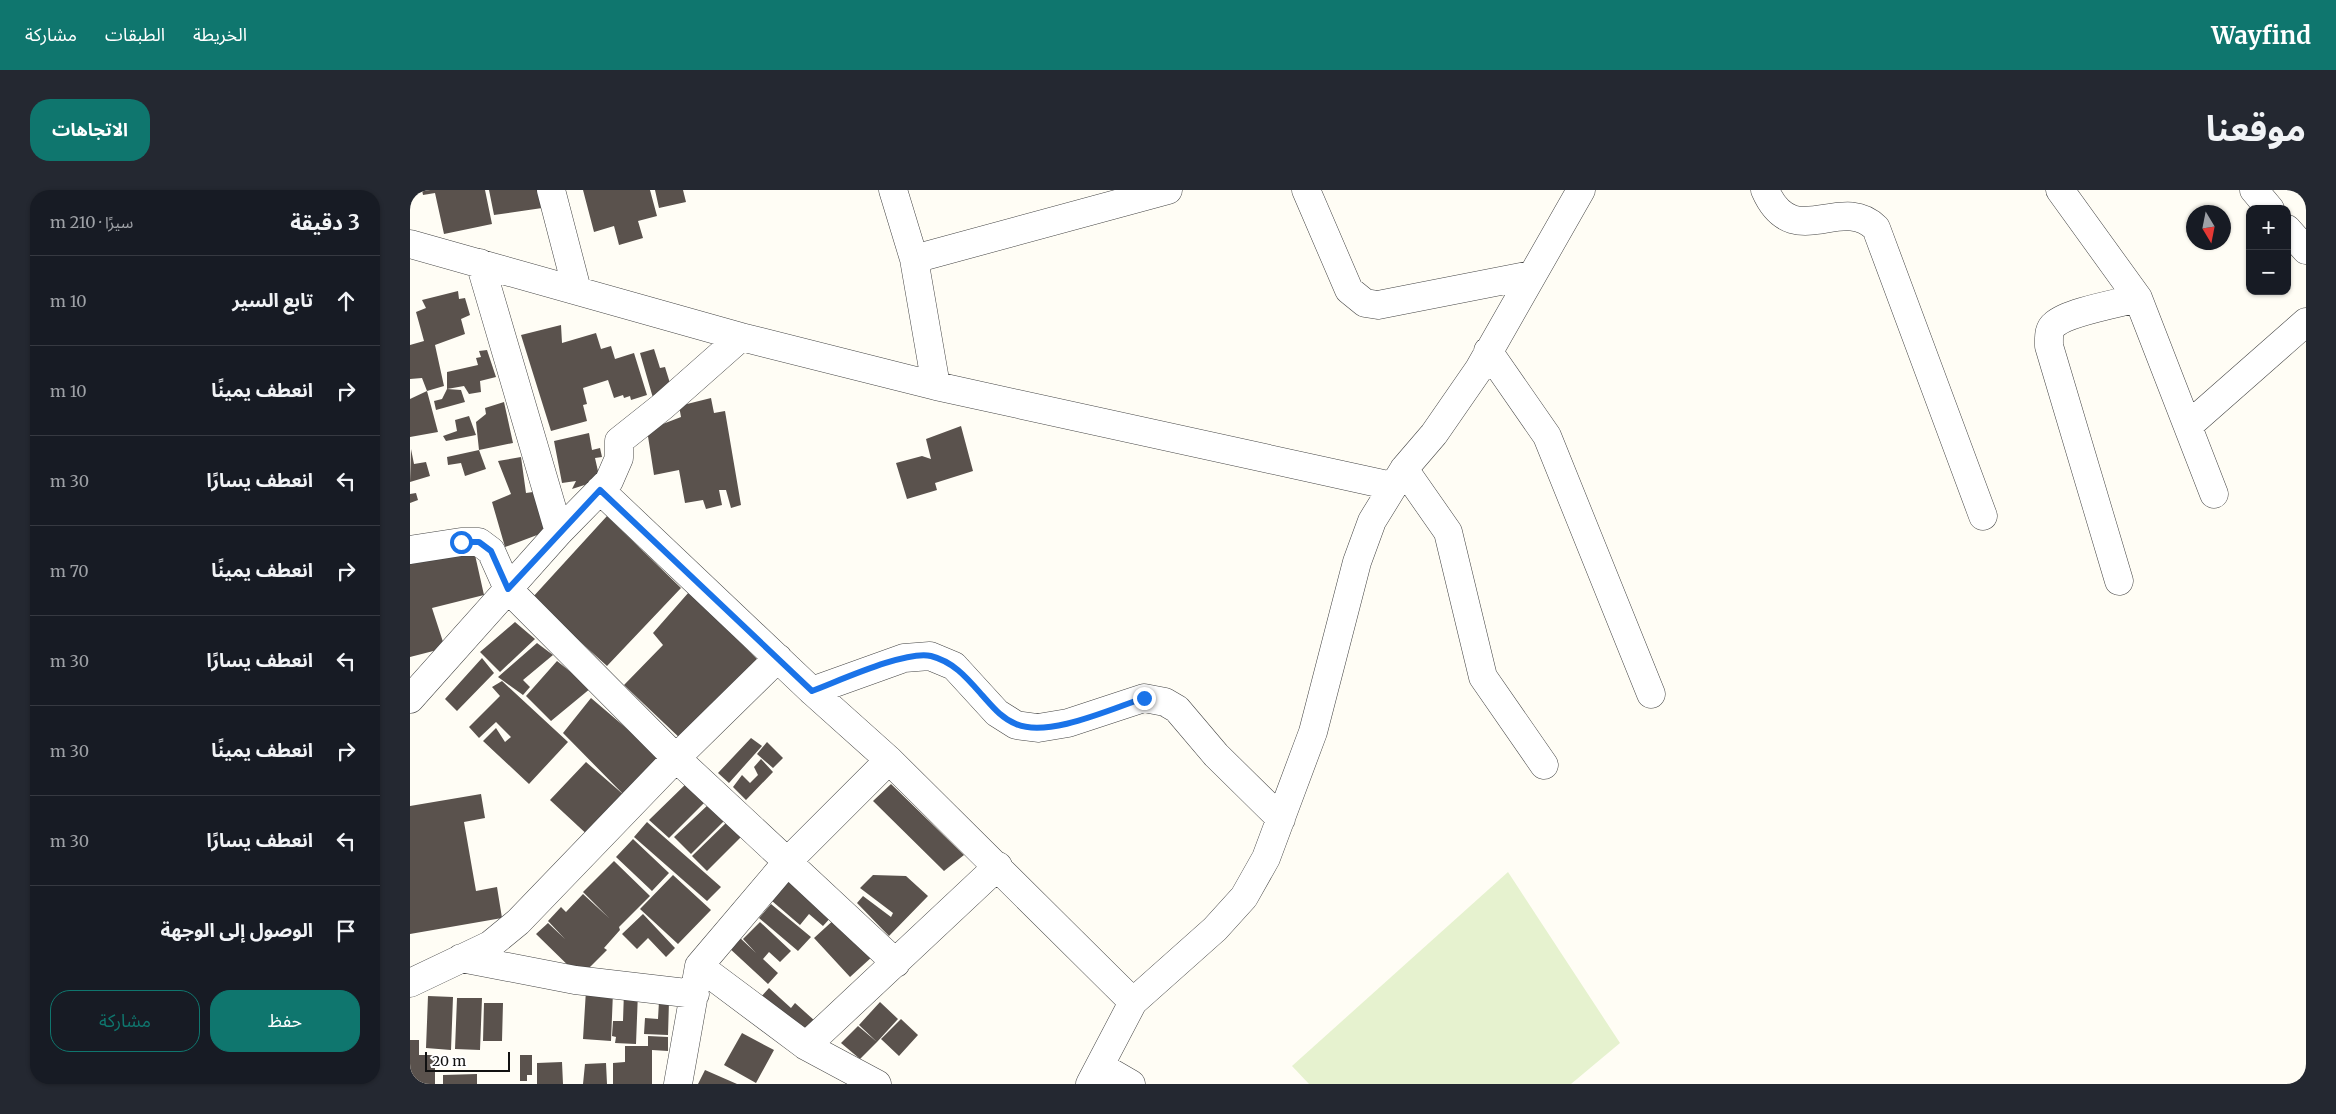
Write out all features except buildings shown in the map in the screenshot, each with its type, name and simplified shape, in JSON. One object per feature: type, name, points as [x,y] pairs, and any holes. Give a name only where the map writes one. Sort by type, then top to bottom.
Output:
[{"type":"street","points":[[551,190],[577,290]]},
{"type":"street","points":[[894,190],[914,259],[936,386]]},
{"type":"street","points":[[914,259],[1168,190]]},
{"type":"street","points":[[1306,190],[1349,290],[1365,303],[1378,305],[1531,275]]},
{"type":"street","points":[[1132,1084],[1095,1075],[1133,1002],[1215,929],[1244,897],[1266,858],[1313,732],[1357,562],[1372,521],[1398,478],[1434,434],[1488,352],[1581,190]]},
{"type":"street","points":[[1765,190],[1770,202],[1783,216],[1791,220],[1810,222],[1848,216],[1859,217],[1870,222],[1876,228],[1983,516]]},
{"type":"street","points":[[2060,190],[2138,298],[2189,425],[2214,494]]},
{"type":"street","points":[[2254,190],[2267,205]]},
{"type":"street","points":[[2291,233],[2306,250]]},
{"type":"street","points":[[410,244],[741,337],[936,386],[1398,478],[1448,532],[1483,677],[1544,764]]},
{"type":"street","points":[[480,264],[559,532]]},
{"type":"street","points":[[2119,581],[2049,346],[2048,335],[2055,323],[2067,317],[2138,298]]},
{"type":"street","points":[[2189,425],[2306,322]]},
{"type":"street","points":[[410,700],[559,532],[609,481],[619,458],[619,441],[663,406],[741,337]]},
{"type":"street","points":[[1488,352],[1547,436],[1651,694]]},
{"type":"street","points":[[600,490],[812,691],[889,760],[1133,1002]]},
{"type":"street","points":[[410,550],[461,542],[479,542],[491,551],[508,589],[676,758],[896,963]]},
{"type":"street","points":[[812,691],[904,658],[930,656],[954,666],[997,713],[1016,725],[1038,728],[1068,723],[1144,698],[1165,702],[1177,709],[1216,755],[1282,819]]},
{"type":"street","points":[[410,983],[490,945],[518,922],[676,758],[778,658]]},
{"type":"street","points":[[678,1084],[699,966],[788,861],[889,760]]},
{"type":"street","points":[[806,1046],[998,866]]},
{"type":"street","points":[[461,958],[575,980],[695,994]]},
{"type":"street","points":[[699,966],[806,1046],[877,1084]]},
{"type":"green space","points":[[1508,872],[1620,1043],[1571,1084],[1309,1084],[1292,1066]]},
{"type":"route","points":[[461,542],[479,542],[491,551],[508,589],[600,490],[812,691],[904,658],[930,656],[954,666],[997,713],[1016,725],[1038,728],[1068,723],[1144,698]]}]
